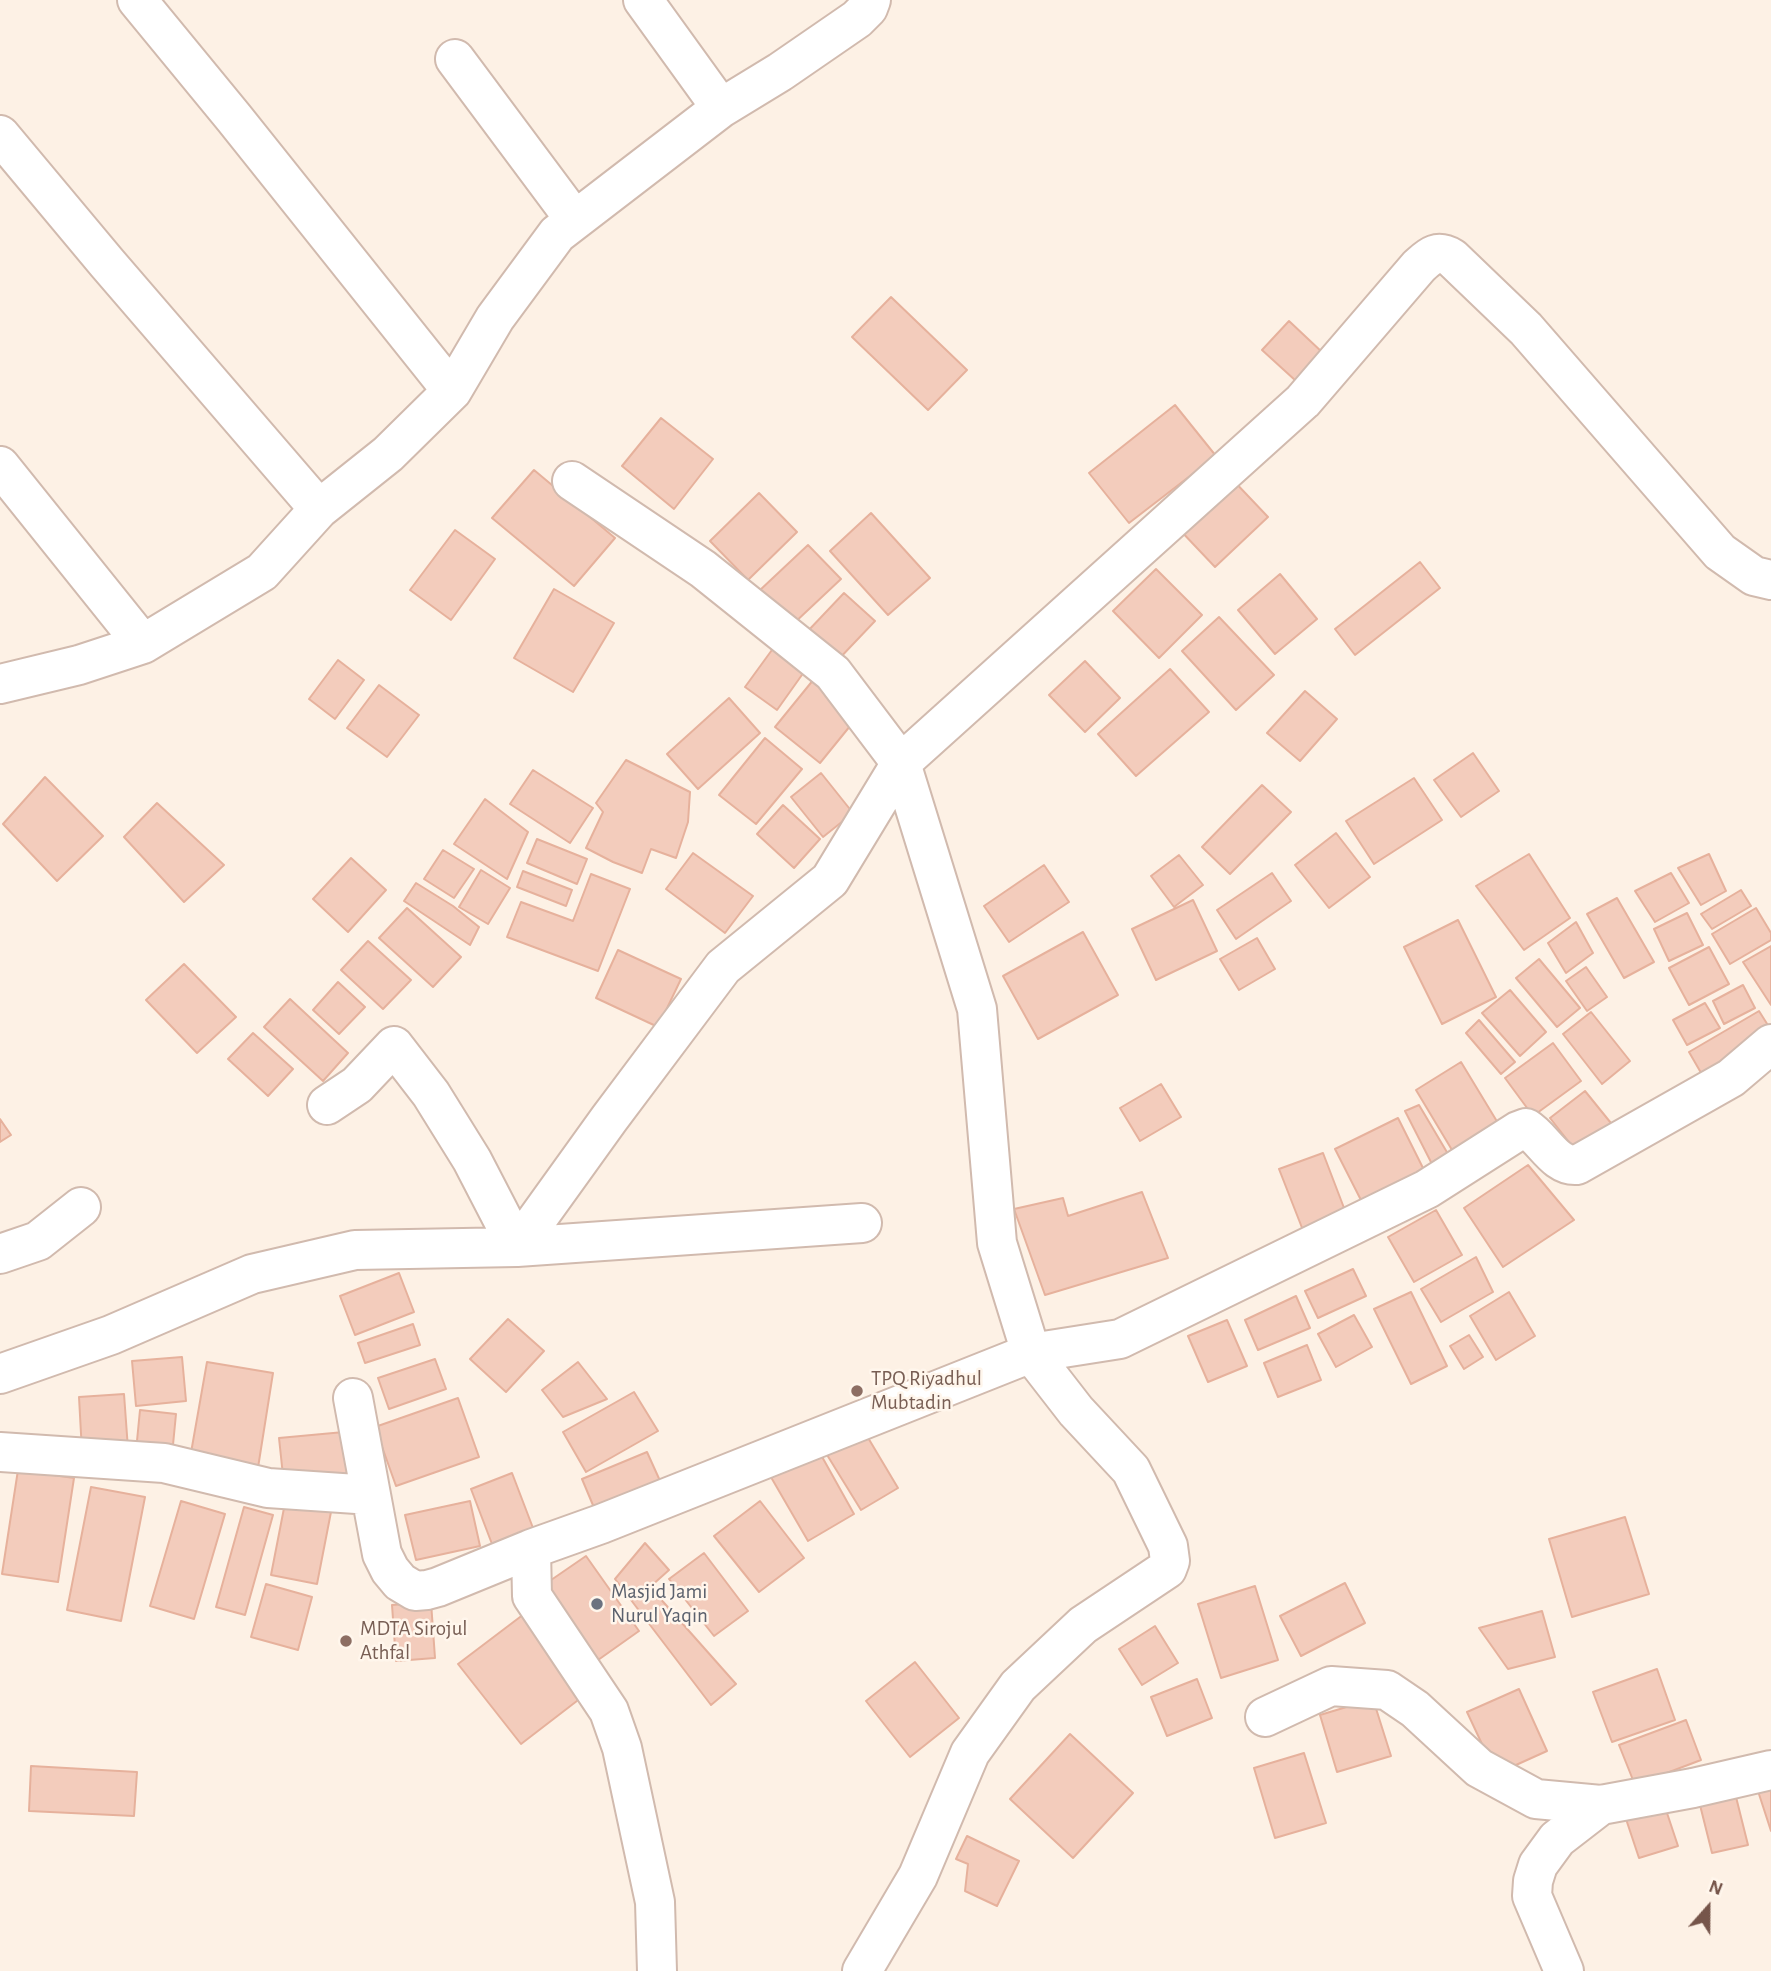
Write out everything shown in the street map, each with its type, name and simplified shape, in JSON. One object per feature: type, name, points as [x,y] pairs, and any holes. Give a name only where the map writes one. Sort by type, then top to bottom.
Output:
[{"type":"street","points":[[137,0],[452,391]]},
{"type":"street","points":[[643,0],[721,108]]},
{"type":"street","points":[[0,684],[79,665],[143,644],[262,572],[318,509],[388,454],[452,391],[495,318],[557,234],[721,108],[780,72],[857,19],[868,8],[871,0]]},
{"type":"street","points":[[455,59],[575,220]]},
{"type":"street","points":[[0,135],[318,509]]},
{"type":"street","points":[[517,1247],[723,967],[830,880],[901,764],[1303,401],[1431,255],[1439,253],[1452,258],[1526,329],[1720,552],[1754,576],[1771,580]]},
{"type":"street","points":[[0,466],[143,644]]},
{"type":"street","points":[[572,481],[704,569],[833,673],[901,764],[976,1009],[997,1243],[1031,1353],[1076,1411],[1131,1470],[1168,1546],[1170,1561],[1167,1569],[1083,1625],[1018,1686],[970,1753],[918,1875],[862,1971]]},
{"type":"street","points":[[353,1398],[382,1554],[400,1582],[415,1591],[438,1587],[1031,1353],[1120,1339],[1427,1189],[1518,1130],[1526,1128],[1559,1160],[1568,1166],[1577,1165],[1731,1078],[1771,1044]]},
{"type":"street","points":[[327,1105],[357,1085],[394,1046],[431,1094],[472,1160],[517,1247]]},
{"type":"street","points":[[0,1254],[38,1241],[81,1207]]},
{"type":"street","points":[[0,1374],[111,1335],[252,1274],[355,1250],[517,1247],[862,1223]]},
{"type":"street","points":[[0,1452],[164,1463],[268,1488],[371,1495]]},
{"type":"street","points":[[531,1549],[532,1596],[609,1711],[622,1748],[655,1902],[657,1971]]},
{"type":"street","points":[[1265,1717],[1331,1686],[1387,1690],[1415,1709],[1479,1768],[1536,1799],[1601,1805],[1771,1770]]},
{"type":"street","points":[[1564,1971],[1532,1896],[1534,1881],[1538,1864],[1557,1839],[1601,1805]]},
{"type":"building","points":[[891,297],[967,370],[928,410],[852,337]]},
{"type":"building","points":[[1289,321],[1323,353],[1296,381],[1262,350]]},
{"type":"building","points":[[1175,405],[1216,456],[1129,523],[1089,473]]},
{"type":"building","points":[[661,418],[713,459],[674,509],[622,466]]},
{"type":"building","points":[[534,470],[615,538],[574,586],[492,518]]},
{"type":"building","points":[[1231,478],[1268,517],[1215,567],[1178,528]]},
{"type":"building","points":[[759,493],[797,532],[748,580],[710,541]]},
{"type":"building","points":[[871,513],[930,578],[888,615],[830,551]]},
{"type":"building","points":[[455,530],[495,559],[451,620],[410,590]]},
{"type":"building","points":[[808,545],[841,579],[791,626],[759,591]]},
{"type":"building","points":[[1420,562],[1440,588],[1355,655],[1335,629]]},
{"type":"building","points":[[1156,569],[1202,615],[1159,658],[1113,611]]},
{"type":"building","points":[[1280,574],[1317,619],[1275,654],[1238,610]]},
{"type":"building","points":[[554,589],[614,623],[573,692],[514,658]]},
{"type":"building","points":[[844,593],[875,621],[836,662],[806,633]]},
{"type":"building","points":[[1219,617],[1274,675],[1236,710],[1182,651]]},
{"type":"building","points":[[777,643],[809,665],[777,710],[745,687]]},
{"type":"building","points":[[338,660],[364,680],[335,719],[309,699]]},
{"type":"building","points":[[1085,661],[1120,698],[1085,732],[1049,695]]},
{"type":"building","points":[[1170,669],[1209,712],[1136,776],[1098,734]]},
{"type":"building","points":[[814,679],[859,715],[820,763],[775,727]]},
{"type":"building","points":[[379,685],[419,715],[387,757],[347,728]]},
{"type":"building","points":[[1305,691],[1337,719],[1300,761],[1267,733]]},
{"type":"building","points":[[729,698],[760,733],[698,789],[667,754]]},
{"type":"building","points":[[765,738],[802,769],[756,824],[719,795]]},
{"type":"building","points":[[1473,753],[1499,791],[1461,817],[1434,780]]},
{"type":"building","points":[[626,760],[690,792],[688,822],[676,858],[651,849],[642,873],[586,848],[603,812],[596,803]]},
{"type":"building","points":[[533,770],[593,808],[570,843],[510,804]]},
{"type":"building","points":[[821,773],[853,813],[823,837],[791,797]]},
{"type":"building","points":[[45,777],[103,836],[57,881],[3,824]]},
{"type":"building","points":[[1414,778],[1442,820],[1374,864],[1346,821]]},
{"type":"building","points":[[1262,785],[1291,812],[1230,874],[1202,847]]},
{"type":"building","points":[[485,799],[528,832],[507,879],[454,844]]},
{"type":"building","points":[[157,803],[224,865],[184,902],[124,837]]},
{"type":"building","points":[[783,805],[820,839],[794,868],[757,834]]},
{"type":"building","points":[[1336,833],[1370,877],[1329,908],[1295,865]]},
{"type":"building","points":[[537,839],[587,859],[577,884],[527,863]]},
{"type":"building","points":[[443,850],[474,869],[454,898],[424,879]]},
{"type":"building","points":[[693,853],[753,896],[725,933],[666,889]]},
{"type":"building","points":[[1529,854],[1570,918],[1524,950],[1476,886]]},
{"type":"building","points":[[1709,854],[1726,891],[1701,905],[1678,868]]},
{"type":"building","points":[[1179,855],[1203,885],[1174,907],[1151,876]]},
{"type":"building","points":[[351,858],[386,890],[348,932],[313,899]]},
{"type":"building","points":[[1044,865],[1069,902],[1009,942],[984,906]]},
{"type":"building","points":[[481,870],[510,888],[488,924],[459,907]]},
{"type":"building","points":[[523,871],[572,890],[566,906],[517,887]]},
{"type":"building","points":[[1272,873],[1291,901],[1236,939],[1217,910]]},
{"type":"building","points":[[1671,873],[1689,903],[1655,922],[1635,891]]},
{"type":"building","points":[[591,874],[630,889],[598,971],[507,937],[521,902],[573,921]]},
{"type":"building","points":[[416,883],[453,906],[479,927],[470,945],[404,901]]},
{"type":"building","points":[[1741,890],[1751,906],[1712,929],[1701,914]]},
{"type":"building","points":[[1617,898],[1654,962],[1624,978],[1587,914]]},
{"type":"building","points":[[1193,900],[1217,951],[1156,980],[1132,929]]},
{"type":"building","points":[[407,908],[461,957],[433,987],[379,938]]},
{"type":"building","points":[[1756,908],[1771,933],[1771,940],[1730,964],[1712,934]]},
{"type":"building","points":[[1687,913],[1703,945],[1669,961],[1654,929]]},
{"type":"building","points":[[1458,920],[1496,997],[1442,1024],[1404,947]]},
{"type":"building","points":[[1576,922],[1593,953],[1566,973],[1548,943]]},
{"type":"building","points":[[1083,932],[1118,995],[1038,1039],[1003,976]]},
{"type":"building","points":[[1257,938],[1275,969],[1239,990],[1220,959]]},
{"type":"building","points":[[368,941],[411,980],[383,1009],[341,970]]},
{"type":"building","points":[[1771,946],[1771,1005],[1743,962]]},
{"type":"building","points":[[1709,947],[1729,984],[1689,1005],[1669,968]]},
{"type":"building","points":[[618,950],[681,979],[658,1027],[596,998]]},
{"type":"building","points":[[1539,959],[1580,1008],[1557,1027],[1516,978]]},
{"type":"building","points":[[184,964],[236,1017],[197,1053],[146,1000]]},
{"type":"building","points":[[1586,967],[1607,997],[1587,1011],[1566,981]]},
{"type":"building","points":[[338,982],[365,1007],[339,1034],[313,1010]]},
{"type":"building","points":[[1743,985],[1755,1008],[1724,1024],[1713,1001]]},
{"type":"building","points":[[1510,990],[1546,1032],[1520,1056],[1482,1013]]},
{"type":"building","points":[[290,999],[348,1053],[323,1081],[264,1027]]},
{"type":"building","points":[[1705,1003],[1720,1028],[1687,1045],[1673,1020]]},
{"type":"building","points":[[1759,1011],[1771,1030],[1704,1078],[1689,1052]]},
{"type":"building","points":[[1591,1012],[1630,1061],[1602,1084],[1563,1034]]},
{"type":"building","points":[[1479,1020],[1515,1062],[1501,1074],[1466,1033]]},
{"type":"building","points":[[253,1033],[293,1069],[268,1096],[228,1059]]},
{"type":"building","points":[[1553,1043],[1581,1081],[1533,1116],[1505,1078]]},
{"type":"building","points":[[1461,1062],[1504,1133],[1458,1160],[1416,1090]]},
{"type":"building","points":[[1161,1084],[1181,1117],[1140,1141],[1120,1108]]},
{"type":"building","points":[[1585,1091],[1619,1133],[1583,1160],[1550,1118]]},
{"type":"building","points":[[1419,1105],[1451,1159],[1434,1168],[1405,1111]]},
{"type":"building","points":[[1398,1118],[1428,1178],[1365,1208],[1335,1149]]},
{"type":"building","points":[[0,1119],[11,1135],[0,1142]]},
{"type":"building","points":[[1323,1153],[1349,1221],[1306,1238],[1279,1169]]},
{"type":"building","points":[[1528,1165],[1574,1220],[1503,1267],[1464,1208]]},
{"type":"building","points":[[1142,1192],[1168,1258],[1045,1295],[1014,1209],[1063,1198],[1068,1216]]},
{"type":"building","points":[[1436,1210],[1462,1255],[1414,1282],[1388,1237]]},
{"type":"building","points":[[1476,1257],[1493,1292],[1441,1322],[1421,1289]]},
{"type":"building","points":[[1353,1269],[1366,1296],[1318,1318],[1305,1291]]},
{"type":"building","points":[[399,1273],[414,1312],[355,1335],[340,1296]]},
{"type":"building","points":[[1411,1292],[1447,1366],[1411,1384],[1374,1309]]},
{"type":"building","points":[[1509,1292],[1535,1336],[1496,1360],[1470,1316]]},
{"type":"building","points":[[1296,1296],[1310,1328],[1258,1350],[1245,1320]]},
{"type":"building","points":[[1354,1315],[1372,1347],[1336,1367],[1318,1334]]},
{"type":"building","points":[[508,1319],[544,1351],[506,1392],[470,1359]]},
{"type":"building","points":[[1227,1320],[1247,1366],[1208,1382],[1188,1336]]},
{"type":"building","points":[[413,1324],[420,1345],[365,1363],[358,1343]]},
{"type":"building","points":[[1469,1335],[1483,1357],[1464,1369],[1450,1346]]},
{"type":"building","points":[[1307,1345],[1321,1380],[1278,1397],[1264,1363]]},
{"type":"building","points":[[182,1357],[186,1401],[136,1406],[132,1361]]},
{"type":"building","points":[[435,1359],[446,1389],[389,1409],[378,1378]]},
{"type":"building","points":[[207,1362],[273,1373],[257,1474],[189,1464]]},
{"type":"building","points":[[578,1362],[607,1399],[563,1417],[542,1390]]},
{"type":"building","points":[[634,1392],[658,1431],[586,1472],[563,1432]]},
{"type":"building","points":[[124,1394],[128,1449],[82,1452],[79,1397]]},
{"type":"building","points":[[458,1398],[479,1457],[396,1486],[375,1427]]},
{"type":"building","points":[[140,1410],[176,1414],[172,1455],[136,1451]]},
{"type":"building","points":[[864,1431],[898,1488],[861,1510],[824,1450]]},
{"type":"building","points":[[344,1432],[349,1479],[284,1485],[279,1438]]},
{"type":"building","points":[[816,1446],[854,1514],[808,1541],[768,1472]]},
{"type":"building","points":[[647,1452],[661,1483],[595,1510],[582,1479]]},
{"type":"building","points":[[18,1470],[74,1478],[58,1582],[2,1574]]},
{"type":"building","points":[[512,1473],[533,1528],[492,1544],[471,1489]]},
{"type":"building","points":[[91,1487],[145,1497],[121,1621],[67,1610]]},
{"type":"building","points":[[181,1501],[225,1514],[194,1619],[150,1606]]},
{"type":"building","points":[[470,1501],[480,1546],[416,1560],[405,1515]]},
{"type":"building","points":[[760,1501],[804,1558],[759,1592],[714,1536]]},
{"type":"building","points":[[285,1503],[331,1512],[317,1584],[271,1575]]},
{"type":"building","points":[[244,1507],[273,1515],[245,1615],[216,1607]]},
{"type":"building","points":[[1625,1517],[1649,1594],[1572,1617],[1549,1539]]},
{"type":"building","points":[[645,1543],[669,1570],[650,1587],[736,1684],[711,1705],[615,1579]]},
{"type":"building","points":[[704,1553],[748,1611],[714,1636],[669,1579]]},
{"type":"building","points":[[586,1556],[639,1631],[591,1665],[538,1589]]},
{"type":"building","points":[[1345,1583],[1365,1623],[1301,1656],[1280,1616]]},
{"type":"building","points":[[266,1584],[312,1597],[298,1650],[251,1637]]},
{"type":"building","points":[[1255,1586],[1278,1660],[1221,1678],[1198,1604]]},
{"type":"building","points":[[431,1602],[435,1658],[396,1661],[392,1605]]},
{"type":"building","points":[[1542,1611],[1555,1657],[1508,1669],[1479,1628]]},
{"type":"building","points":[[524,1614],[586,1694],[521,1744],[458,1664]]},
{"type":"building","points":[[1155,1626],[1178,1663],[1142,1685],[1119,1649]]},
{"type":"building","points":[[915,1662],[959,1718],[910,1757],[866,1701]]},
{"type":"building","points":[[1657,1669],[1675,1720],[1612,1742],[1593,1692]]},
{"type":"building","points":[[1197,1679],[1212,1718],[1167,1736],[1151,1697]]},
{"type":"building","points":[[1519,1689],[1547,1751],[1496,1774],[1467,1712]]},
{"type":"building","points":[[1373,1699],[1391,1756],[1337,1772],[1320,1715]]},
{"type":"building","points":[[1686,1720],[1701,1760],[1635,1785],[1619,1745]]},
{"type":"building","points":[[1070,1734],[1133,1793],[1073,1858],[1010,1799]]},
{"type":"building","points":[[1304,1753],[1326,1823],[1275,1838],[1254,1768]]},
{"type":"building","points":[[31,1766],[137,1772],[134,1816],[29,1811]]},
{"type":"building","points":[[1771,1784],[1771,1831],[1757,1788]]},
{"type":"building","points":[[1735,1793],[1748,1845],[1712,1853],[1699,1801]]},
{"type":"building","points":[[1664,1804],[1678,1846],[1639,1858],[1625,1816]]},
{"type":"building","points":[[967,1836],[1019,1861],[997,1906],[965,1891],[968,1864],[956,1859]]},
{"type":"place","name":"TPQ Riyadhul Mubtadin","points":[[857,1391]]},
{"type":"place","name":"Masjid Jami Nurul Yaqin","points":[[597,1604]]},
{"type":"place","name":"MDTA Sirojul Athfal","points":[[346,1641]]}]
